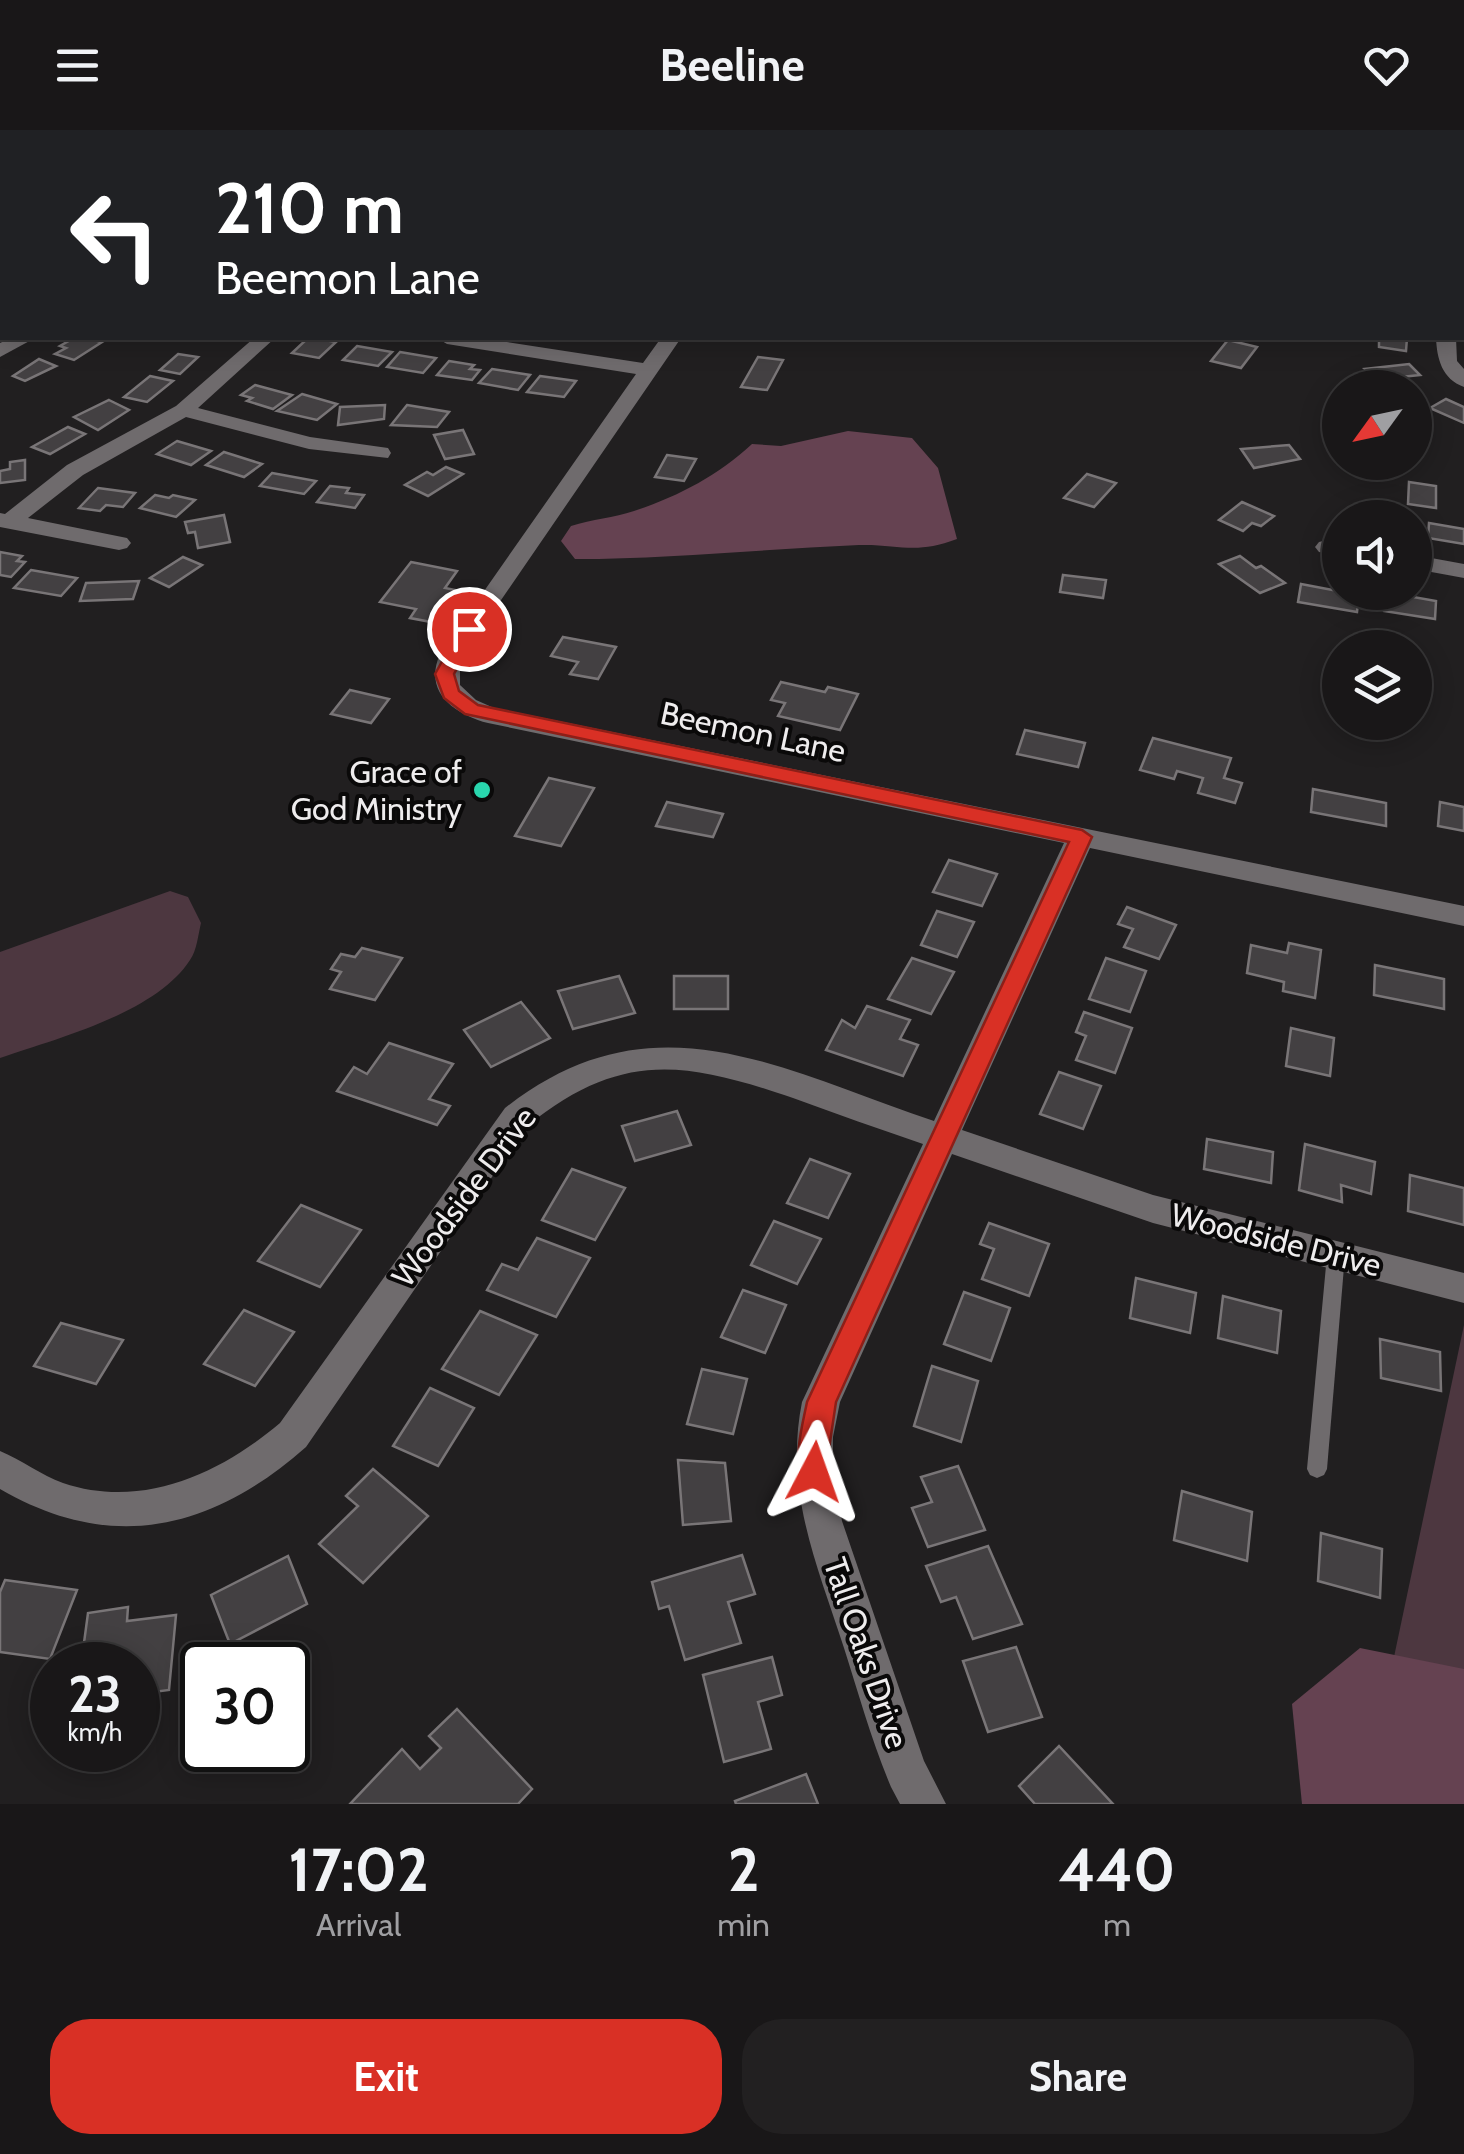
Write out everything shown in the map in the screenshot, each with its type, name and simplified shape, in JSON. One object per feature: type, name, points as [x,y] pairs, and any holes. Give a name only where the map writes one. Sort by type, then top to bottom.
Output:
[{"type":"street","points":[[5,521],[75,470],[183,410],[264,340]]},
{"type":"street","points":[[460,340],[648,370]]},
{"type":"street","name":"Beemon Lane","points":[[670,340],[452,654],[444,674],[450,694],[472,710],[1464,916]]},
{"type":"street","points":[[1446,340],[1446,362],[1464,381]]},
{"type":"street","points":[[183,410],[309,443],[380,452]]},
{"type":"street","points":[[5,521],[119,543]]},
{"type":"street","points":[[1432,565],[1464,571]]},
{"type":"street","name":"Tall Oaks Drive","points":[[924,1804],[906,1772],[822,1521],[814,1472],[814,1437],[822,1402],[1082,837]]},
{"type":"street","name":"Woodside Drive","points":[[0,1469],[62,1501],[111,1508],[160,1505],[211,1489],[250,1470],[294,1435],[516,1117],[541,1095],[597,1066],[660,1055],[726,1063],[1153,1209],[1464,1288]]},
{"type":"lane","points":[[1317,1469],[1336,1255]]},
{"type":"shaded area","points":[[848,431],[912,438],[938,468],[957,539],[918,548],[859,545],[575,559],[561,541],[571,526],[626,513],[682,492],[752,444],[781,446]]},
{"type":"shaded area","points":[[170,891],[188,897],[201,923],[192,956],[174,979],[154,995],[104,1021],[0,1058],[0,952]]},
{"type":"shaded area","points":[[1464,1325],[1464,1804],[1363,1804]]},
{"type":"shaded area","points":[[1360,1648],[1464,1669],[1464,1804],[1302,1804],[1292,1704]]},
{"type":"building","points":[[70,340],[102,342],[74,360],[55,354],[66,348],[60,346]]},
{"type":"building","points":[[306,340],[336,342],[319,358],[292,353]]},
{"type":"building","points":[[1228,340],[1257,347],[1241,368],[1211,361]]},
{"type":"building","points":[[1379,340],[1407,340],[1406,351],[1379,347]]},
{"type":"building","points":[[357,346],[392,352],[378,366],[343,360]]},
{"type":"building","points":[[400,352],[436,358],[423,373],[387,367]]},
{"type":"building","points":[[178,354],[198,357],[180,374],[160,370]]},
{"type":"building","points":[[758,357],[783,360],[767,390],[741,387]]},
{"type":"building","points":[[39,359],[56,366],[25,381],[13,376]]},
{"type":"building","points":[[449,361],[474,365],[470,369],[480,370],[472,380],[437,375]]},
{"type":"building","points":[[1409,364],[1415,370],[1366,370]]},
{"type":"building","points":[[492,369],[530,375],[518,390],[479,383]]},
{"type":"building","points":[[150,376],[173,381],[147,402],[124,397]]},
{"type":"building","points":[[540,376],[576,381],[564,397],[527,392]]},
{"type":"building","points":[[255,385],[292,395],[273,409],[247,401],[252,398],[241,395]]},
{"type":"building","points":[[302,394],[337,404],[317,420],[277,411]]},
{"type":"building","points":[[1446,399],[1464,407],[1464,423],[1432,409]]},
{"type":"building","points":[[109,400],[129,410],[98,430],[74,417]]},
{"type":"building","points":[[385,405],[384,419],[338,425],[340,407]]},
{"type":"building","points":[[407,405],[449,412],[437,427],[391,425]]},
{"type":"building","points":[[68,427],[85,434],[50,454],[32,447]]},
{"type":"building","points":[[463,430],[474,454],[445,459],[434,435]]},
{"type":"building","points":[[177,441],[211,451],[191,465],[157,454]]},
{"type":"building","points":[[1289,445],[1300,459],[1254,468],[1241,449]]},
{"type":"building","points":[[224,452],[262,464],[244,477],[206,465]]},
{"type":"building","points":[[667,455],[696,459],[684,481],[655,477]]},
{"type":"building","points":[[25,460],[25,480],[0,483],[0,471],[10,469],[10,462]]},
{"type":"building","points":[[446,467],[463,474],[428,496],[405,485],[427,472],[433,475]]},
{"type":"building","points":[[272,473],[316,481],[304,494],[260,486]]},
{"type":"building","points":[[1087,474],[1116,483],[1094,507],[1064,498]]},
{"type":"building","points":[[1409,482],[1436,486],[1436,508],[1432,507],[1432,500],[1408,500]]},
{"type":"building","points":[[330,486],[364,495],[355,508],[317,502]]},
{"type":"building","points":[[98,488],[135,493],[123,507],[106,505],[100,511],[79,508]]},
{"type":"building","points":[[155,495],[195,500],[176,517],[140,508]]},
{"type":"building","points":[[1242,502],[1274,516],[1261,526],[1252,523],[1243,531],[1219,520]]},
{"type":"building","points":[[224,515],[230,542],[198,548],[195,532],[188,533],[185,522]]},
{"type":"building","points":[[1432,524],[1464,529],[1464,544],[1432,539]]},
{"type":"building","points":[[0,552],[22,556],[17,561],[25,562],[11,577],[0,575]]},
{"type":"building","points":[[1240,556],[1285,583],[1260,593],[1219,564]]},
{"type":"building","points":[[183,557],[202,565],[169,587],[150,578]]},
{"type":"building","points":[[411,562],[457,571],[445,588],[465,592],[442,624],[410,618],[416,609],[380,602]]},
{"type":"building","points":[[31,570],[77,578],[61,596],[14,588]]},
{"type":"building","points":[[1063,575],[1106,580],[1103,598],[1060,592]]},
{"type":"building","points":[[139,581],[133,599],[80,601],[86,583]]},
{"type":"building","points":[[1301,584],[1322,588],[1322,606],[1298,602]]},
{"type":"building","points":[[1432,600],[1436,601],[1435,619],[1384,611],[1432,610]]},
{"type":"building","points":[[563,637],[616,647],[598,679],[570,674],[578,662],[551,656]]},
{"type":"building","points":[[781,682],[825,692],[828,687],[858,694],[840,730],[778,716],[785,703],[771,700]]},
{"type":"building","points":[[350,690],[389,699],[371,723],[331,714]]},
{"type":"building","points":[[1025,730],[1085,743],[1078,767],[1017,754]]},
{"type":"building","points":[[1153,738],[1231,758],[1224,778],[1242,783],[1235,803],[1198,793],[1203,778],[1177,771],[1174,779],[1140,770]]},
{"type":"building","name":"Grace of God Ministry","points":[[549,778],[594,788],[561,846],[515,836]]},
{"type":"building","points":[[1313,789],[1386,803],[1386,826],[1311,812]]},
{"type":"building","points":[[667,802],[723,814],[713,837],[656,826]]},
{"type":"building","points":[[1440,802],[1464,807],[1464,831],[1438,826]]},
{"type":"building","points":[[949,860],[997,874],[982,906],[933,892]]},
{"type":"building","points":[[1127,907],[1176,925],[1159,959],[1124,947],[1133,929],[1118,924]]},
{"type":"building","points":[[937,911],[974,922],[957,957],[921,945]]},
{"type":"building","points":[[1289,943],[1321,950],[1315,998],[1283,991],[1284,982],[1247,973],[1251,945],[1287,953]]},
{"type":"building","points":[[362,948],[402,958],[375,1000],[330,989],[341,972],[331,969],[341,954],[355,957]]},
{"type":"building","points":[[912,958],[954,972],[931,1014],[888,999]]},
{"type":"building","points":[[1106,958],[1146,971],[1130,1012],[1089,999]]},
{"type":"building","points":[[1375,965],[1444,979],[1444,1009],[1374,995]]},
{"type":"building","points":[[619,976],[635,1013],[573,1029],[558,991]]},
{"type":"building","points":[[674,976],[728,976],[728,1009],[674,1009]]},
{"type":"building","points":[[521,1002],[550,1038],[491,1067],[464,1030]]},
{"type":"building","points":[[867,1006],[910,1020],[900,1039],[918,1045],[903,1076],[826,1050],[842,1020],[855,1028]]},
{"type":"building","points":[[1084,1012],[1132,1028],[1115,1073],[1076,1060],[1086,1036],[1076,1032]]},
{"type":"building","points":[[1291,1028],[1334,1038],[1330,1076],[1286,1066]]},
{"type":"building","points":[[389,1043],[453,1064],[429,1099],[450,1106],[437,1125],[337,1091],[354,1067],[367,1074]]},
{"type":"building","points":[[1059,1072],[1101,1086],[1083,1129],[1040,1114]]},
{"type":"building","points":[[677,1111],[691,1145],[635,1161],[622,1126]]},
{"type":"building","points":[[1207,1139],[1273,1152],[1271,1183],[1204,1169]]},
{"type":"building","points":[[1305,1144],[1375,1162],[1371,1194],[1341,1185],[1342,1202],[1299,1190]]},
{"type":"building","points":[[810,1159],[850,1174],[828,1218],[787,1203]]},
{"type":"building","points":[[572,1169],[625,1188],[595,1240],[542,1220]]},
{"type":"building","points":[[1410,1175],[1464,1188],[1464,1225],[1408,1211]]},
{"type":"building","points":[[301,1205],[361,1230],[320,1287],[258,1261]]},
{"type":"building","points":[[774,1221],[821,1239],[797,1284],[751,1265]]},
{"type":"building","points":[[989,1223],[1049,1244],[1029,1296],[982,1279],[994,1249],[980,1244]]},
{"type":"building","points":[[537,1238],[590,1258],[556,1317],[487,1290],[502,1264],[518,1270]]},
{"type":"building","points":[[1136,1278],[1196,1293],[1190,1333],[1130,1318]]},
{"type":"building","points":[[743,1290],[786,1305],[765,1353],[721,1337]]},
{"type":"building","points":[[964,1292],[1010,1308],[991,1361],[944,1344]]},
{"type":"building","points":[[1223,1296],[1281,1311],[1277,1353],[1218,1338]]},
{"type":"building","points":[[244,1310],[294,1332],[255,1386],[204,1364]]},
{"type":"building","points":[[480,1311],[537,1335],[499,1395],[442,1369]]},
{"type":"building","points":[[61,1323],[123,1340],[96,1384],[34,1366]]},
{"type":"building","points":[[1380,1339],[1440,1352],[1441,1391],[1381,1378]]},
{"type":"building","points":[[932,1366],[978,1381],[961,1442],[914,1426]]},
{"type":"building","points":[[702,1369],[747,1379],[733,1434],[687,1424]]},
{"type":"building","points":[[430,1388],[474,1408],[438,1466],[393,1446]]},
{"type":"building","points":[[678,1460],[725,1463],[731,1521],[683,1525]]},
{"type":"building","points":[[958,1466],[985,1530],[928,1547],[912,1508],[932,1502],[921,1477]]},
{"type":"building","points":[[373,1469],[428,1516],[363,1583],[319,1544],[358,1506],[346,1496]]},
{"type":"building","points":[[1182,1491],[1252,1512],[1247,1561],[1174,1540]]},
{"type":"building","points":[[1321,1533],[1382,1549],[1380,1598],[1318,1581]]},
{"type":"building","points":[[988,1546],[1022,1624],[973,1639],[956,1597],[941,1602],[926,1566]]},
{"type":"building","points":[[742,1555],[755,1594],[728,1602],[741,1643],[685,1660],[669,1606],[659,1609],[652,1582]]},
{"type":"building","points":[[288,1556],[307,1604],[229,1642],[211,1595]]},
{"type":"building","points":[[5,1580],[77,1590],[57,1642],[30,1642],[30,1656],[0,1652],[0,1592]]},
{"type":"building","points":[[128,1607],[127,1621],[176,1615],[169,1690],[160,1691],[160,1642],[84,1642],[88,1613]]},
{"type":"building","points":[[1016,1647],[1042,1717],[988,1732],[963,1661]]},
{"type":"building","points":[[772,1657],[782,1695],[758,1702],[771,1749],[724,1762],[703,1675]]},
{"type":"building","points":[[457,1709],[532,1789],[518,1804],[350,1804],[402,1749],[420,1769],[441,1748],[429,1736]]},
{"type":"building","points":[[1059,1746],[1113,1804],[1035,1804],[1019,1786]]},
{"type":"building","points":[[806,1774],[818,1804],[736,1804],[735,1801]]},
{"type":"place","name":"Grace of God Ministry","points":[[482,790]]},
{"type":"route","points":[[469,629],[444,674],[450,694],[472,710],[1082,837],[822,1402],[814,1437],[814,1472]]}]
